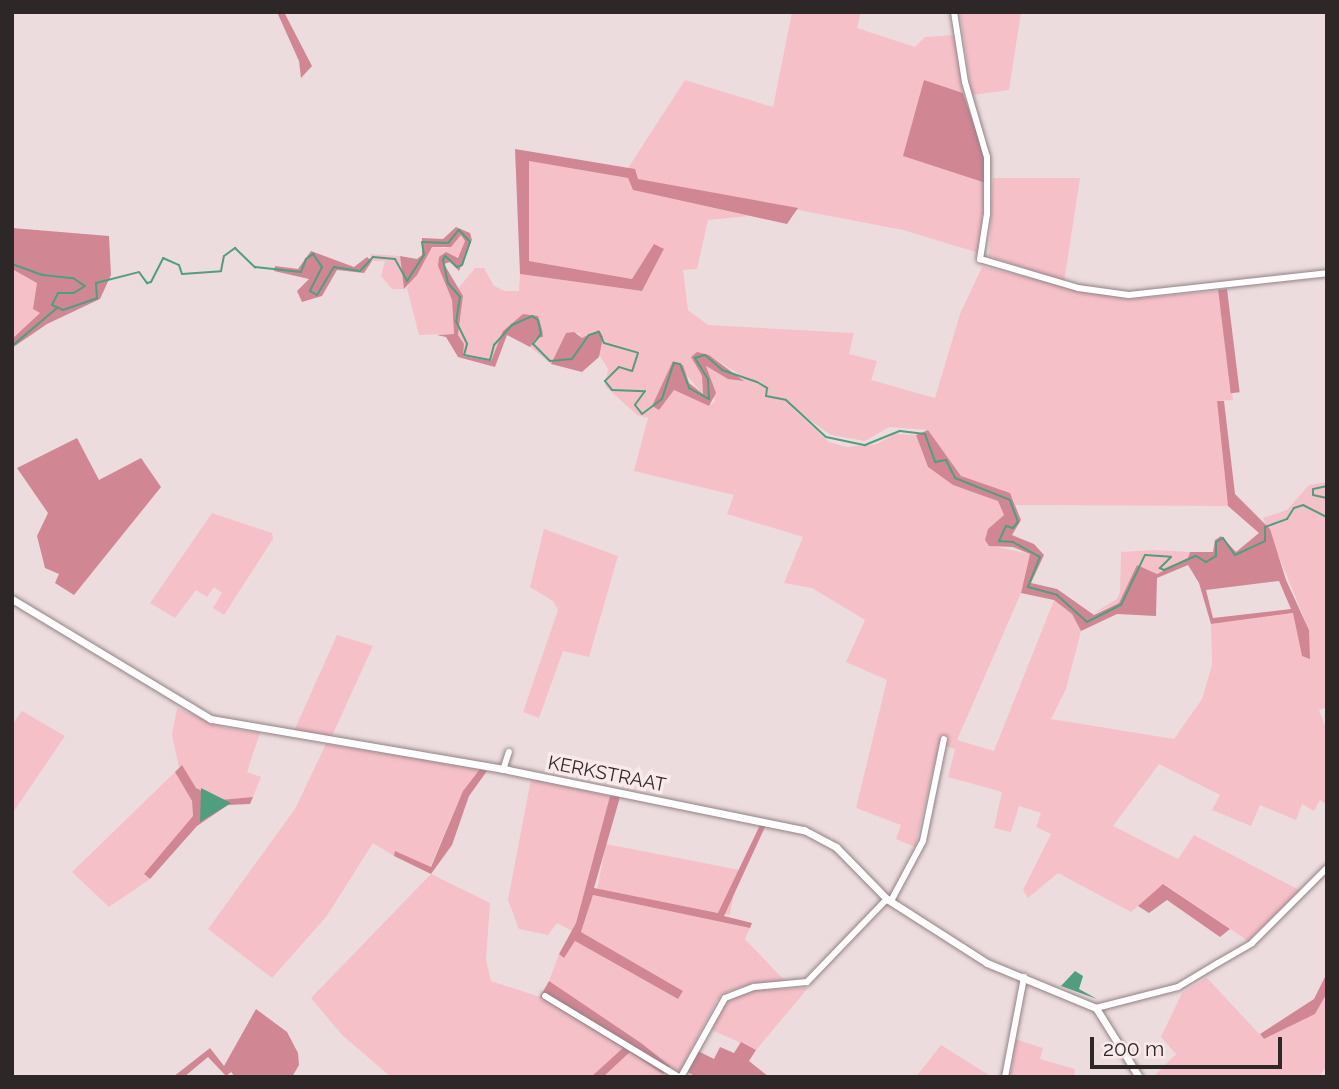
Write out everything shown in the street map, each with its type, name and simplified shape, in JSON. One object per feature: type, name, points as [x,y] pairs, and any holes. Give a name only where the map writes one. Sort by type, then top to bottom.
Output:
[{"type":"street","points":[[954,12],[965,82],[987,157],[987,214],[980,259],[1078,288],[1129,295],[1327,273]]},
{"type":"street","name":"KERKSTRAAT","points":[[12,599],[211,719],[503,770],[782,823],[836,847],[889,900],[986,963],[1096,1008]]},
{"type":"street","points":[[545,996],[680,1077],[725,998],[754,987],[807,982],[889,900],[922,841],[944,738]]},
{"type":"street","points":[[503,770],[509,752]]},
{"type":"street","points":[[1139,1077],[1096,1008],[1178,987],[1219,964],[1252,943],[1327,868]]},
{"type":"street","points":[[1005,1077],[1024,978]]},
{"type":"shaded area","points":[[277,12],[284,12],[312,66],[301,78],[299,61]]},
{"type":"shaded area","points":[[792,12],[861,12],[857,28],[915,47],[925,37],[955,35],[963,93],[924,80],[986,183],[979,253],[903,230],[637,179],[628,168],[685,80],[773,107]]},
{"type":"shaded area","points":[[960,12],[1021,12],[1009,90],[972,95]]},
{"type":"shaded area","points":[[924,80],[963,93],[985,157],[986,183],[903,156]]},
{"type":"shaded area","points":[[515,149],[635,169],[638,179],[798,208],[787,224],[633,190],[628,178],[529,161],[529,261],[632,279],[654,244],[664,249],[642,291],[520,274]]},
{"type":"shaded area","points":[[529,161],[628,178],[633,190],[749,216],[708,220],[697,269],[683,270],[688,310],[708,325],[854,333],[849,354],[877,361],[871,380],[935,398],[960,314],[982,267],[1127,299],[1218,291],[1233,400],[1217,401],[1228,506],[1015,505],[1013,498],[961,476],[928,430],[889,427],[865,441],[831,435],[792,408],[829,442],[847,447],[877,444],[895,434],[916,435],[928,467],[953,485],[998,500],[1004,515],[988,529],[988,545],[1030,554],[1021,593],[957,740],[994,751],[1054,600],[1072,614],[1081,631],[1066,689],[1051,719],[1174,739],[1202,699],[1212,665],[1211,624],[1294,613],[1302,656],[1309,630],[1263,518],[1287,510],[1309,485],[1327,482],[1327,707],[1319,710],[1327,731],[1327,805],[1320,800],[1314,811],[1302,804],[1296,820],[1260,805],[1251,826],[1212,810],[1220,795],[1159,764],[1113,826],[1178,859],[1194,835],[1301,891],[1248,941],[1164,884],[1131,912],[1058,873],[1028,898],[1023,890],[1051,834],[1036,827],[1041,813],[1019,806],[1011,832],[994,828],[1002,792],[948,777],[955,749],[939,744],[915,847],[896,839],[901,825],[856,808],[887,680],[846,662],[865,620],[812,588],[784,583],[803,537],[727,514],[734,495],[634,471],[648,418],[637,415],[605,386],[608,369],[597,351],[603,337],[582,338],[579,333],[566,333],[551,364],[530,347],[536,338],[543,337],[503,332],[491,361],[462,354],[464,346],[458,336],[463,297],[457,290],[475,268],[484,268],[494,286],[505,291],[519,291],[520,274],[642,291],[664,250],[654,245],[632,279],[529,261]],"holes":[[[709,355],[745,378],[728,379],[706,366],[715,401],[709,406],[674,390],[653,405],[674,361],[703,394],[702,376],[694,363]]]},
{"type":"shaded area","points":[[993,178],[1080,178],[1064,282],[989,256]]},
{"type":"shaded area","points":[[456,227],[470,233],[472,240],[459,271],[450,262],[444,264],[463,296],[458,335],[464,344],[463,356],[491,361],[503,331],[523,314],[538,316],[542,329],[543,337],[536,338],[530,347],[507,335],[495,367],[458,357],[446,337],[437,335],[454,334],[452,300],[438,266],[439,257],[446,252],[458,258],[465,241],[461,235],[451,247],[432,247],[417,275],[404,289],[400,256],[417,259],[422,255],[422,238],[443,239]]},
{"type":"shaded area","points":[[12,228],[109,236],[111,275],[100,299],[47,324],[12,348],[12,339],[40,313],[33,309],[37,283],[12,269]]},
{"type":"shaded area","points":[[461,234],[465,241],[461,254],[438,266],[452,300],[454,334],[419,335],[407,288],[432,247],[446,248]]},
{"type":"shaded area","points":[[311,251],[354,267],[367,257],[372,261],[364,273],[337,270],[322,296],[302,302],[297,291],[309,279],[274,271],[275,266],[298,269]]},
{"type":"shaded area","points":[[370,254],[400,256],[404,289],[392,289],[381,276],[385,261],[372,261]]},
{"type":"shaded area","points":[[12,269],[37,282],[40,313],[12,339]]},
{"type":"shaded area","points":[[1227,289],[1240,392],[1231,393],[1218,290]]},
{"type":"shaded area","points":[[599,330],[603,337],[599,357],[582,372],[551,364],[566,333],[574,332],[582,338]]},
{"type":"shaded area","points":[[697,352],[709,355],[744,381],[728,379],[706,366],[716,393],[709,406],[674,390],[659,410],[652,406],[673,361],[683,365],[689,383],[703,394],[702,376],[691,357]]},
{"type":"shaded area","points":[[1217,401],[1224,401],[1235,494],[1270,529],[1286,580],[1309,630],[1310,659],[1302,656],[1293,613],[1211,624],[1199,583],[1188,565],[1157,578],[1156,616],[1117,614],[1081,631],[1072,614],[1054,600],[1021,593],[1030,554],[1013,547],[989,546],[985,540],[988,529],[1004,515],[998,501],[953,485],[928,467],[916,435],[928,430],[961,476],[1010,493],[1021,520],[1012,535],[1034,544],[1044,555],[1031,583],[1057,589],[1094,615],[1119,603],[1137,565],[1157,574],[1188,558],[1190,552],[1213,552],[1215,540],[1221,536],[1236,552],[1259,533],[1228,506]],"holes":[[[1279,581],[1291,609],[1213,618],[1206,590]]]},
{"type":"shaded area","points":[[77,438],[99,480],[141,458],[161,487],[74,595],[55,583],[59,574],[45,568],[37,536],[48,513],[17,468]]},
{"type":"shaded area","points":[[212,513],[272,533],[273,539],[224,615],[213,608],[222,593],[214,587],[207,597],[196,590],[175,618],[150,603]]},
{"type":"shaded area","points":[[544,529],[618,556],[589,657],[563,651],[539,718],[523,712],[558,610],[553,601],[530,587]]},
{"type":"shaded area","points":[[1121,552],[1190,552],[1188,558],[1157,574],[1146,569],[1119,603],[1092,614],[1117,599],[1120,592]]},
{"type":"shaded area","points":[[337,635],[373,646],[331,738],[294,731]]},
{"type":"shaded area","points":[[177,708],[225,728],[260,733],[247,772],[261,777],[253,797],[220,800],[196,788],[182,766],[179,768],[172,735]]},
{"type":"shaded area","points":[[22,711],[65,736],[12,814],[12,725]]},
{"type":"shaded area","points":[[326,744],[480,769],[463,791],[430,867],[396,852],[394,856],[373,843],[326,917],[272,978],[208,929],[295,809]]},
{"type":"shaded area","points":[[182,765],[196,788],[220,800],[253,797],[250,804],[228,805],[197,826],[150,879],[144,874],[193,816],[192,801],[175,772]]},
{"type":"shaded area","points":[[480,769],[487,771],[469,796],[452,845],[431,874],[394,856],[395,851],[431,867],[463,791]]},
{"type":"shaded area","points":[[175,772],[192,801],[193,816],[144,875],[150,879],[109,907],[72,872]]},
{"type":"shaded area","points":[[531,779],[610,796],[572,931],[557,923],[548,935],[519,929],[508,900]]},
{"type":"shaded area","points":[[201,788],[231,803],[200,822]]},
{"type":"shaded area","points":[[610,796],[620,797],[594,888],[718,913],[760,825],[766,825],[724,916],[752,923],[750,928],[593,895],[581,932],[683,991],[678,999],[575,941],[564,958],[559,954],[576,923]]},
{"type":"shaded area","points":[[606,844],[739,870],[730,915],[597,889]]},
{"type":"shaded area","points":[[431,874],[490,903],[486,960],[491,981],[540,997],[624,1049],[591,1077],[391,1077],[342,1035],[311,998]]},
{"type":"shaded area","points":[[1163,884],[1230,929],[1220,937],[1167,900],[1149,913],[1138,906]]},
{"type":"shaded area","points":[[593,895],[750,928],[745,939],[786,982],[755,983],[729,991],[717,1000],[681,1069],[675,1071],[549,981],[559,954],[564,957],[575,941],[678,999],[683,991],[581,932]]},
{"type":"shaded area","points":[[1075,971],[1083,976],[1079,989],[1097,999],[1061,986]]},
{"type":"shaded area","points":[[1327,973],[1327,993],[1315,1014],[1264,1039],[1260,1034],[1314,999]]},
{"type":"shaded area","points":[[1207,978],[1264,1039],[1315,1014],[1327,993],[1327,1065],[1319,1077],[1153,1077],[1176,1054],[1161,1037],[1182,993]]},
{"type":"shaded area","points":[[549,981],[641,1043],[670,1066],[663,1074],[630,1052],[603,1077],[591,1077],[623,1048],[540,997]]},
{"type":"shaded area","points":[[808,988],[756,1050],[710,1029],[719,1011],[735,996],[753,990]]},
{"type":"shaded area","points":[[256,1009],[287,1032],[298,1053],[299,1065],[292,1077],[235,1077],[231,1072],[226,1076],[208,1057],[184,1077],[173,1077],[210,1048],[224,1066]]},
{"type":"shaded area","points":[[1015,1039],[1043,1048],[1040,1059],[1075,1069],[1074,1077],[1010,1077]]},
{"type":"shaded area","points":[[741,1042],[756,1050],[749,1061],[769,1077],[696,1077],[688,1072],[698,1051],[714,1059],[720,1047],[734,1053]]},
{"type":"shaded area","points":[[941,1045],[992,1077],[916,1077]]},
{"type":"shaded area","points":[[630,1052],[662,1073],[673,1077],[603,1077]]},
{"type":"waterway","points":[[12,264],[43,275],[73,278],[85,286],[74,293],[58,293],[52,305],[63,310],[97,298],[96,283],[139,272],[147,283],[151,282],[163,258],[179,265],[182,274],[221,271],[224,256],[235,248],[255,267],[301,272],[306,259],[313,254],[322,267],[310,291],[317,295],[334,267],[360,271],[373,257],[395,259],[407,281],[424,255],[422,242],[448,243],[459,230],[470,242],[462,265],[457,267],[445,256],[443,260],[448,283],[460,297],[456,321],[467,344],[464,355],[490,360],[494,345],[512,325],[532,316],[538,320],[541,334],[533,344],[550,361],[572,359],[589,335],[599,332],[604,343],[638,353],[632,371],[619,367],[605,381],[612,390],[645,391],[635,405],[642,414],[662,399],[674,363],[680,364],[689,388],[709,399],[708,379],[695,358],[705,355],[722,370],[767,388],[766,396],[786,400],[826,437],[865,445],[900,431],[925,434],[935,462],[946,460],[955,478],[1010,500],[1018,522],[1013,528],[1006,526],[999,541],[1013,542],[1040,557],[1028,587],[1057,595],[1087,622],[1121,605],[1145,555],[1171,557],[1160,568],[1164,570],[1196,556],[1206,562],[1216,556],[1216,542],[1223,538],[1235,555],[1265,541],[1265,527],[1287,519],[1294,508],[1303,505],[1327,517]]},
{"type":"waterway","points":[[12,346],[57,308]]},
{"type":"waterway","points":[[1327,486],[1313,489],[1313,495],[1327,498]]}]
